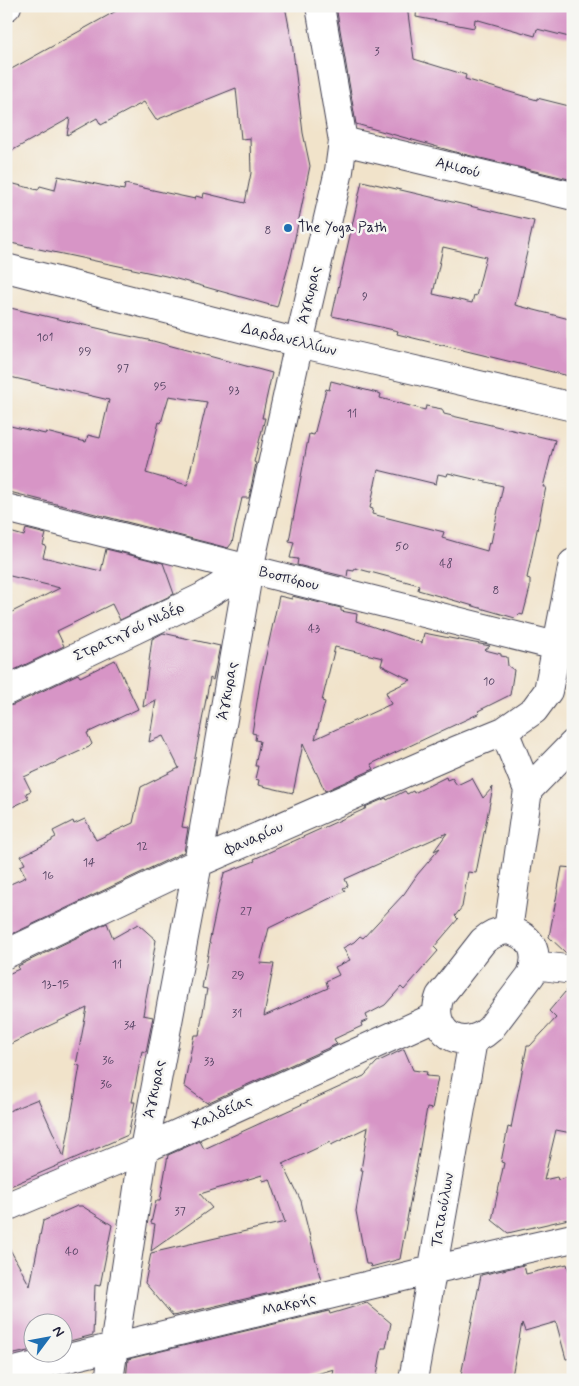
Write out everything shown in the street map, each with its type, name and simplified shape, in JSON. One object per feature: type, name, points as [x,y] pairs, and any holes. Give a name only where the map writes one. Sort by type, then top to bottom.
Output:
[{"type":"street","name":"Άγκυρας","points":[[109,1380],[144,1149],[198,863],[249,569],[339,171],[343,141],[320,6]]},
{"type":"street","name":"Αμισού","points":[[343,141],[573,196]]},
{"type":"street","name":"Δαρδανελλίων","points":[[6,268],[299,343],[573,407]]},
{"type":"street","name":"Βοσπόρου","points":[[6,508],[564,648]]},
{"type":"street","points":[[508,930],[528,790],[504,730],[534,710],[548,691],[564,648],[573,563]]},
{"type":"street","name":"Στρατηγού Νιδέρ","points":[[6,691],[202,598],[249,569]]},
{"type":"street","name":"Φαναρίου","points":[[6,954],[198,863],[504,730]]},
{"type":"street","points":[[528,790],[573,744]]},
{"type":"street","points":[[508,930],[517,932],[525,937],[532,945],[535,965],[532,974],[490,1030],[483,1036],[463,1041],[447,1033],[440,1026],[436,1006],[440,996],[483,941],[490,935],[508,930]]},
{"type":"street","points":[[535,965],[573,970]]},
{"type":"street","name":"Χαλδείας","points":[[6,1208],[144,1149],[437,1016]]},
{"type":"street","name":"Ταταούλων","points":[[413,1380],[473,1040]]},
{"type":"street","name":"Μακρής","points":[[6,1373],[432,1270],[573,1238]]},
{"type":"building","points":[[125,6],[285,6],[292,42],[303,133],[310,166],[291,257],[277,307],[166,276],[6,242],[6,182],[38,190],[40,186],[55,190],[58,176],[124,190],[125,184],[195,199],[196,196],[203,198],[204,193],[245,203],[251,173],[250,138],[241,139],[236,88],[156,120],[144,102],[101,125],[97,118],[67,135],[70,118],[6,154],[6,72]]},
{"type":"building","points":[[336,6],[407,6],[414,59],[466,75],[465,79],[537,100],[537,98],[573,107],[573,180],[459,153],[356,124]]},
{"type":"building","points":[[417,6],[573,6],[573,38],[537,29],[535,36],[475,19],[474,28],[416,17]]},
{"type":"building","points":[[362,181],[534,221],[515,305],[573,320],[573,377],[397,334],[398,331],[332,316]],"holes":[[[443,247],[486,257],[476,296],[474,295],[472,303],[433,294]]]},
{"type":"building","points":[[6,307],[153,341],[272,373],[262,418],[265,418],[254,462],[256,463],[249,498],[242,498],[232,543],[228,548],[6,491],[6,425],[86,442],[88,435],[100,438],[109,400],[6,376]],"holes":[[[169,396],[207,402],[187,485],[146,473],[159,422],[161,423]]]},
{"type":"building","points":[[331,381],[381,394],[380,398],[425,410],[426,406],[442,409],[444,414],[555,440],[543,487],[546,487],[527,578],[530,579],[530,588],[523,615],[519,614],[515,618],[418,590],[419,585],[355,568],[354,571],[348,570],[347,577],[297,565],[298,559],[290,558],[294,542],[289,541],[309,434],[314,435],[326,389],[329,390]],"holes":[[[378,470],[436,484],[438,474],[447,476],[448,473],[503,486],[491,543],[489,542],[487,551],[442,538],[444,532],[372,514],[373,509],[370,508]]]},
{"type":"building","points":[[26,529],[46,534],[43,545],[46,546],[43,557],[101,571],[106,549],[163,563],[174,594],[120,620],[112,604],[57,631],[64,646],[6,674],[6,615],[60,588],[6,575],[6,531],[24,536]]},
{"type":"building","points":[[279,596],[292,599],[292,596],[341,608],[341,611],[357,614],[356,621],[422,643],[424,633],[490,646],[485,650],[507,657],[508,666],[514,670],[510,695],[478,711],[480,713],[371,764],[374,769],[325,791],[303,744],[293,793],[258,785],[259,780],[255,779],[258,766],[255,766],[260,741],[255,740],[256,734],[252,733],[260,683]],"holes":[[[335,647],[383,658],[381,665],[411,680],[386,692],[391,704],[315,739],[325,702],[322,701]]]},
{"type":"building","points":[[163,633],[220,646],[213,680],[210,678],[182,827],[188,828],[184,852],[6,937],[6,886],[26,877],[20,866],[25,864],[21,856],[52,841],[56,837],[53,831],[73,821],[74,824],[85,819],[96,840],[133,823],[141,787],[179,768],[163,736],[149,742],[156,700],[143,707],[152,639]]},
{"type":"building","points":[[115,660],[138,709],[87,733],[92,744],[89,747],[24,777],[31,791],[26,793],[29,799],[6,810],[6,706],[13,705],[78,674],[80,677]]},
{"type":"building","points":[[446,777],[447,780],[452,778],[457,785],[472,778],[483,798],[493,787],[476,873],[468,872],[462,907],[455,916],[458,919],[434,947],[438,951],[404,990],[401,987],[385,1005],[366,1015],[368,1020],[361,1023],[362,1026],[334,1039],[337,1044],[207,1103],[184,1086],[194,1035],[199,1035],[207,989],[202,988],[209,943],[224,873],[255,861],[254,859],[386,798],[387,800],[405,791],[407,794],[413,791],[414,793]],"holes":[[[447,833],[434,851],[440,848],[404,894],[363,938],[360,936],[343,948],[350,960],[335,967],[339,975],[326,981],[328,988],[264,1016],[274,964],[260,963],[269,928],[345,891],[343,888],[348,886],[345,879]]]},
{"type":"building","points":[[562,867],[573,868],[573,954],[566,953],[549,937]]},
{"type":"building","points":[[107,923],[113,938],[138,924],[156,940],[143,1015],[153,1017],[146,1052],[142,1051],[128,1135],[6,1188],[6,1112],[38,1099],[64,1157],[80,1066],[76,1065],[87,1008],[6,1046],[6,975],[19,969],[18,966]]},
{"type":"building","points":[[573,985],[573,1122],[571,1133],[556,1130],[544,1180],[557,1177],[558,1180],[573,1176],[573,1218],[508,1233],[492,1220],[504,1163],[501,1162],[508,1127],[511,1128],[527,1046],[530,1046],[556,1018],[549,1011]]},
{"type":"building","points":[[404,1049],[413,1070],[427,1072],[426,1076],[438,1077],[432,1109],[427,1108],[400,1259],[371,1267],[370,1264],[366,1264],[356,1211],[368,1127],[331,1145],[330,1142],[283,1164],[301,1201],[321,1281],[173,1316],[145,1283],[151,1253],[285,1222],[270,1179],[263,1181],[262,1175],[200,1194],[212,1208],[151,1251],[155,1224],[151,1223],[156,1201],[160,1201],[168,1155],[200,1141],[204,1149],[364,1076],[377,1062]]},
{"type":"building","points":[[77,1206],[82,1206],[112,1225],[100,1286],[95,1285],[93,1335],[72,1340],[72,1314],[22,1314],[22,1352],[6,1356],[6,1242],[30,1286],[43,1221]]},
{"type":"building","points":[[567,1264],[569,1271],[573,1269],[573,1358],[566,1359],[556,1322],[525,1331],[522,1323],[512,1376],[508,1376],[508,1378],[495,1376],[494,1380],[460,1380],[481,1275],[524,1265],[526,1274]]},
{"type":"building","points":[[367,1303],[391,1323],[386,1348],[382,1348],[376,1380],[332,1380],[334,1369],[296,1380],[126,1380],[128,1359],[329,1311],[330,1314]]},
{"type":"place","name":"The Yoga Path","points":[[288,228]]}]
